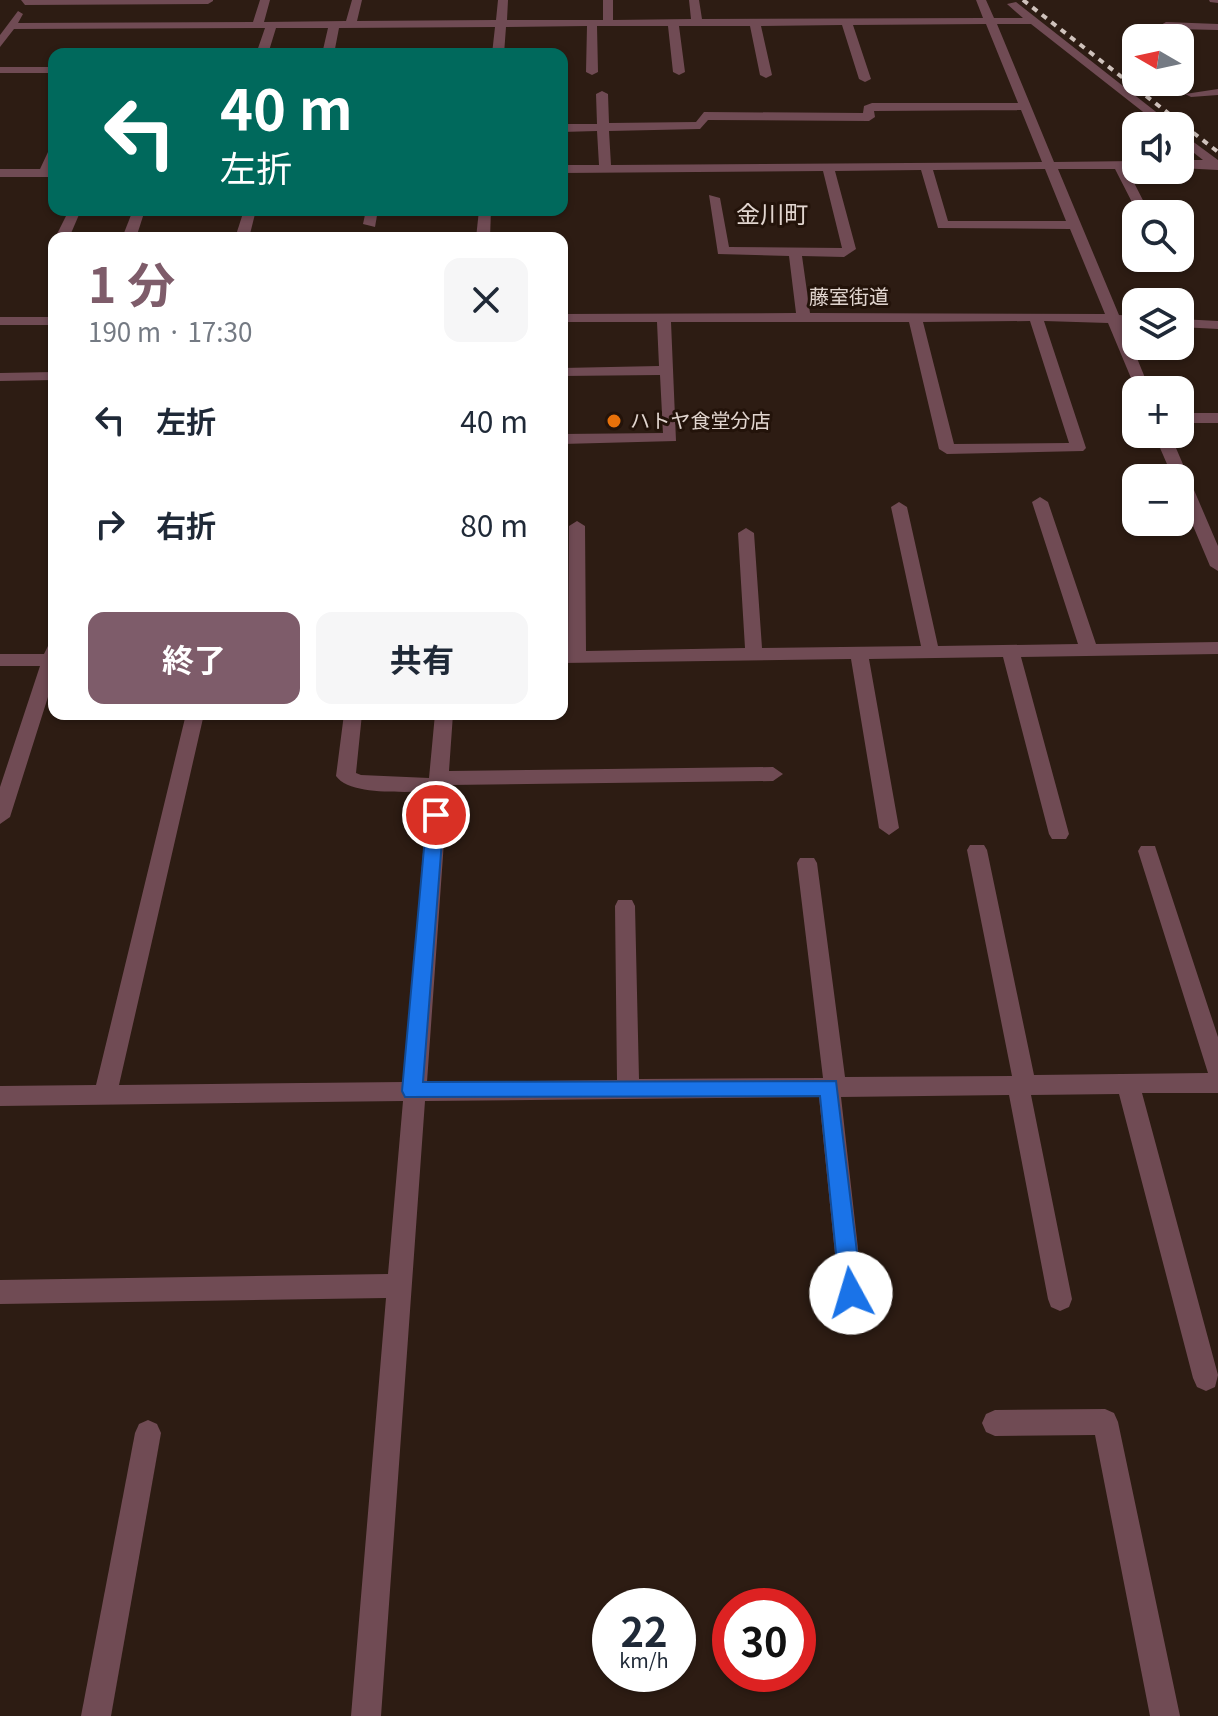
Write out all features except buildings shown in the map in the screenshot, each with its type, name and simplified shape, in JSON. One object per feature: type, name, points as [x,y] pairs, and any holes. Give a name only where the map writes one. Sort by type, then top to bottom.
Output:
[{"type":"street","points":[[258,24],[265,0]]},
{"type":"street","points":[[351,23],[357,0]]},
{"type":"street","points":[[498,48],[503,0]]},
{"type":"street","points":[[608,0],[608,22]]},
{"type":"street","points":[[694,0],[697,22]]},
{"type":"street","points":[[981,0],[1137,376]]},
{"type":"street","points":[[0,44],[26,1],[208,1]]},
{"type":"street","points":[[1012,4],[1150,112]]},
{"type":"street","points":[[846,21],[865,79]]},
{"type":"street","points":[[11,26],[1034,21]]},
{"type":"street","points":[[592,22],[592,72]]},
{"type":"street","points":[[673,22],[679,72]]},
{"type":"street","points":[[755,22],[766,75]]},
{"type":"street","points":[[329,48],[335,23]]},
{"type":"street","points":[[264,48],[272,24]]},
{"type":"street","points":[[1194,26],[1218,27]]},
{"type":"street","points":[[0,70],[48,70]]},
{"type":"street","points":[[1194,94],[1218,92]]},
{"type":"street","points":[[602,94],[605,169]]},
{"type":"street","points":[[568,128],[700,125],[704,116],[869,117],[868,108],[872,107],[1025,106]]},
{"type":"street","points":[[1194,147],[1217,165]]},
{"type":"street","points":[[1194,164],[1217,165]]},
{"type":"street","points":[[568,169],[1119,165],[1137,200]]},
{"type":"street","points":[[714,198],[723,251],[832,254],[849,249],[828,167]]},
{"type":"street","points":[[926,167],[943,225],[1074,225]]},
{"type":"street","points":[[0,173],[48,173]]},
{"type":"street","points":[[795,254],[803,317]]},
{"type":"street","points":[[915,318],[947,449],[1078,448],[1036,317]]},
{"type":"street","name":"藤室街道","points":[[568,318],[1122,319]]},
{"type":"street","points":[[568,439],[671,438],[664,318]]},
{"type":"street","points":[[0,321],[48,321]]},
{"type":"street","points":[[1194,324],[1218,325]]},
{"type":"street","points":[[568,372],[667,370]]},
{"type":"street","points":[[2,381],[48,377]]},
{"type":"street","points":[[1194,418],[1218,418]]},
{"type":"street","points":[[1169,448],[1212,540],[1218,566]]},
{"type":"street","points":[[1040,502],[1089,650]]},
{"type":"street","points":[[899,507],[931,652]]},
{"type":"street","points":[[577,526],[570,657],[1218,648]]},
{"type":"street","points":[[746,533],[754,654]]},
{"type":"street","points":[[1011,652],[1059,834]]},
{"type":"street","points":[[859,653],[889,828]]},
{"type":"street","points":[[0,660],[48,657]]},
{"type":"street","points":[[0,817],[48,672]]},
{"type":"street","points":[[105,1095],[194,720]]},
{"type":"street","points":[[352,720],[346,776],[358,782],[773,774]]},
{"type":"street","points":[[366,1716],[412,1091],[443,720]]},
{"type":"street","points":[[977,850],[1060,1299]]},
{"type":"street","points":[[1148,851],[1218,1072]]},
{"type":"street","points":[[807,863],[851,1293]]},
{"type":"street","points":[[625,906],[628,1089]]},
{"type":"street","points":[[0,1096],[1218,1083]]},
{"type":"street","points":[[1128,1084],[1206,1378]]},
{"type":"street","points":[[0,1292],[398,1286]]},
{"type":"street","points":[[995,1423],[1105,1422],[1165,1716]]},
{"type":"street","points":[[96,1716],[148,1433]]},
{"type":"railway","points":[[1023,0],[1218,152]]},
{"type":"place","name":"ハトヤ食堂分店","points":[[614,421]]},
{"type":"district","name":"金川町","points":[[772,215]]},
{"type":"route","points":[[436,815],[412,1091],[829,1087],[851,1293]]}]
